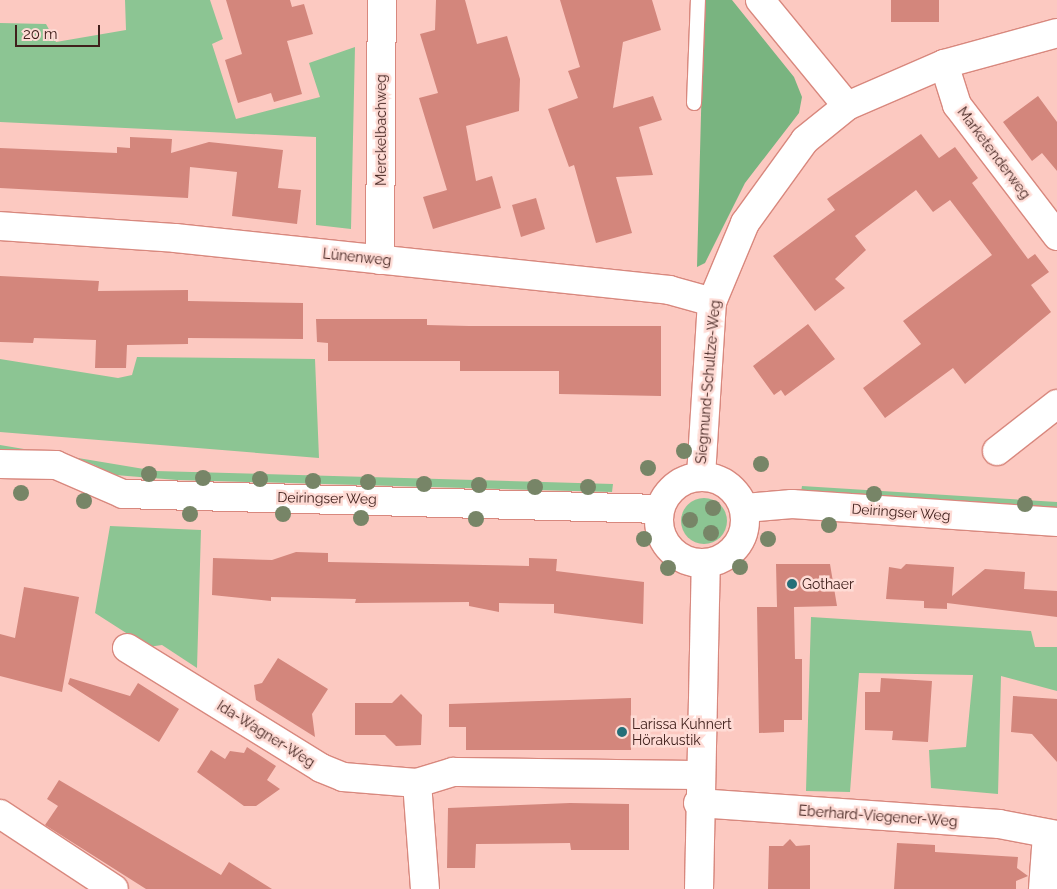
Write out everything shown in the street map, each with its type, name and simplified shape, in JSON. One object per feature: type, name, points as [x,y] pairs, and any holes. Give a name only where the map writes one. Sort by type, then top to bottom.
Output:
[{"type":"street","name":"Merckelbachweg","points":[[380,260],[382,0]]},
{"type":"street","points":[[760,0],[846,106]]},
{"type":"street","name":"Siegmund-Schultze-Weg","points":[[701,476],[712,302],[745,223],[806,140],[846,106],[944,64],[1057,33]]},
{"type":"street","name":"Marketenderweg","points":[[944,64],[958,105],[1057,236]]},
{"type":"street","name":"Lünenweg","points":[[0,226],[175,238],[669,290],[712,302]]},
{"type":"street","points":[[997,451],[1057,404]]},
{"type":"street","name":"Deiringser Weg","points":[[0,464],[56,465],[123,494],[659,509]]},
{"type":"street","points":[[701,476],[720,480],[736,491],[745,508],[746,527],[739,545],[725,558],[706,564],[686,561],[669,549],[659,530],[659,509],[675,486],[701,476]]},
{"type":"street","name":"Deiringser Weg","points":[[745,508],[792,504],[1057,522]]},
{"type":"street","points":[[699,889],[698,803],[701,775],[706,564]]},
{"type":"street","name":"Ida-Wagner-Weg","points":[[127,648],[321,768],[344,777],[417,784],[453,772],[701,775]]},
{"type":"street","points":[[417,784],[424,889]]},
{"type":"street","name":"Eberhard-Viegener-Weg","points":[[698,803],[999,824],[1052,835]]},
{"type":"street","points":[[0,814],[114,889]]},
{"type":"street","points":[[1043,889],[1052,835]]},
{"type":"lane","points":[[694,103],[698,0]]},
{"type":"green space","points":[[125,0],[210,0],[223,39],[212,44],[236,119],[320,97],[309,63],[355,47],[351,229],[316,225],[316,137],[0,122],[0,23],[46,24],[56,42],[126,30]]},
{"type":"green space","points":[[704,0],[732,0],[794,77],[802,97],[799,113],[745,183],[705,263],[697,267]]},
{"type":"green space","points":[[137,357],[315,359],[319,458],[0,432],[0,359],[118,378],[132,375]]},
{"type":"green space","points":[[0,445],[156,471],[613,484],[612,492],[177,480],[115,475],[92,464],[29,450],[0,450]]},
{"type":"green space","points":[[802,486],[1057,502],[1057,511],[801,492]]},
{"type":"green space","points":[[704,498],[717,502],[723,508],[727,521],[723,534],[717,540],[704,544],[691,540],[685,534],[681,521],[685,508],[691,502]]},
{"type":"green space","points":[[110,526],[201,530],[197,668],[162,645],[148,647],[95,613]]},
{"type":"green space","points":[[811,617],[1031,631],[1035,647],[1057,647],[1057,691],[1001,676],[998,794],[931,788],[929,750],[966,747],[973,675],[859,673],[850,792],[806,791]]},
{"type":"building","points":[[226,0],[290,0],[292,7],[304,4],[313,34],[287,41],[302,94],[274,102],[271,93],[238,103],[225,60],[242,54]]},
{"type":"building","points":[[436,0],[465,0],[477,44],[507,36],[520,79],[519,111],[466,126],[476,181],[492,176],[501,208],[433,229],[423,197],[447,190],[419,98],[438,93],[420,34],[435,30]]},
{"type":"building","points":[[560,0],[652,0],[661,30],[623,42],[613,108],[653,96],[662,120],[639,127],[653,175],[616,177],[632,233],[596,243],[574,165],[569,167],[548,109],[578,98],[568,71],[580,67]]},
{"type":"building","points":[[891,0],[939,0],[939,22],[891,22]]},
{"type":"building","points":[[1038,96],[1057,122],[1057,171],[1042,153],[1032,161],[1003,122]]},
{"type":"building","points":[[921,134],[939,158],[955,147],[978,178],[972,183],[1028,259],[1035,254],[1049,272],[1031,285],[1051,312],[965,384],[953,368],[885,418],[863,388],[921,344],[903,321],[992,255],[950,200],[933,212],[916,190],[855,236],[866,250],[835,279],[845,288],[815,311],[773,256],[835,210],[827,199]]},
{"type":"building","points":[[130,137],[172,139],[171,153],[209,142],[283,150],[278,188],[301,190],[297,224],[232,216],[237,172],[190,167],[188,198],[0,188],[0,148],[117,153],[117,147],[130,148]]},
{"type":"building","points":[[536,198],[545,229],[521,237],[512,205]]},
{"type":"building","points":[[0,276],[99,281],[98,291],[188,290],[188,301],[303,303],[303,339],[188,338],[188,344],[127,345],[126,368],[95,368],[96,340],[34,338],[33,343],[0,342]]},
{"type":"building","points":[[316,319],[427,319],[427,325],[469,326],[661,326],[661,396],[559,394],[559,371],[460,371],[460,361],[328,361],[328,343],[317,342]]},
{"type":"building","points":[[808,324],[835,359],[785,396],[781,390],[774,395],[753,366]]},
{"type":"building","points":[[296,552],[328,553],[328,562],[529,566],[529,558],[557,559],[556,571],[644,582],[643,624],[554,613],[554,604],[499,603],[499,612],[469,606],[469,602],[355,603],[356,599],[271,597],[271,601],[212,595],[213,558],[272,560]]},
{"type":"building","points":[[776,564],[830,564],[837,606],[794,607],[795,659],[802,659],[802,720],[784,720],[784,732],[759,733],[757,607],[777,607]]},
{"type":"building","points":[[906,564],[954,567],[952,596],[985,569],[1025,572],[1024,589],[1057,591],[1057,617],[947,603],[947,609],[924,608],[924,601],[886,599],[889,567],[901,569]]},
{"type":"building","points":[[24,587],[79,597],[62,692],[0,676],[0,634],[15,638]]},
{"type":"building","points":[[278,658],[328,689],[312,714],[315,737],[256,700],[254,685],[262,683]]},
{"type":"building","points":[[70,678],[130,696],[138,683],[179,709],[159,742],[68,684]]},
{"type":"building","points":[[881,678],[932,681],[928,742],[892,740],[893,731],[865,730],[865,692],[880,692]]},
{"type":"building","points":[[401,694],[422,715],[421,745],[396,746],[385,735],[355,735],[355,703],[392,703]]},
{"type":"building","points":[[1013,696],[1057,699],[1057,762],[1032,734],[1011,732]]},
{"type":"building","points":[[631,698],[631,750],[466,750],[466,727],[449,727],[449,704]]},
{"type":"building","points":[[247,747],[276,766],[267,780],[280,789],[256,806],[244,806],[197,772],[211,750],[225,759],[230,751],[244,753]]},
{"type":"building","points":[[59,780],[221,875],[229,862],[272,889],[146,889],[45,825],[58,806],[47,799]]},
{"type":"building","points":[[570,803],[629,804],[629,850],[571,850],[570,843],[476,844],[475,868],[447,868],[448,808]]},
{"type":"building","points":[[790,839],[796,846],[810,845],[810,889],[768,889],[769,846],[783,846]]},
{"type":"building","points":[[897,843],[935,845],[935,852],[1018,857],[1017,868],[1028,876],[1016,881],[1016,889],[894,889]]},
{"type":"place","name":"Gothaer","points":[[792,584]]},
{"type":"place","name":"Larissa Kuhnert Hörakustik","points":[[622,732]]}]
